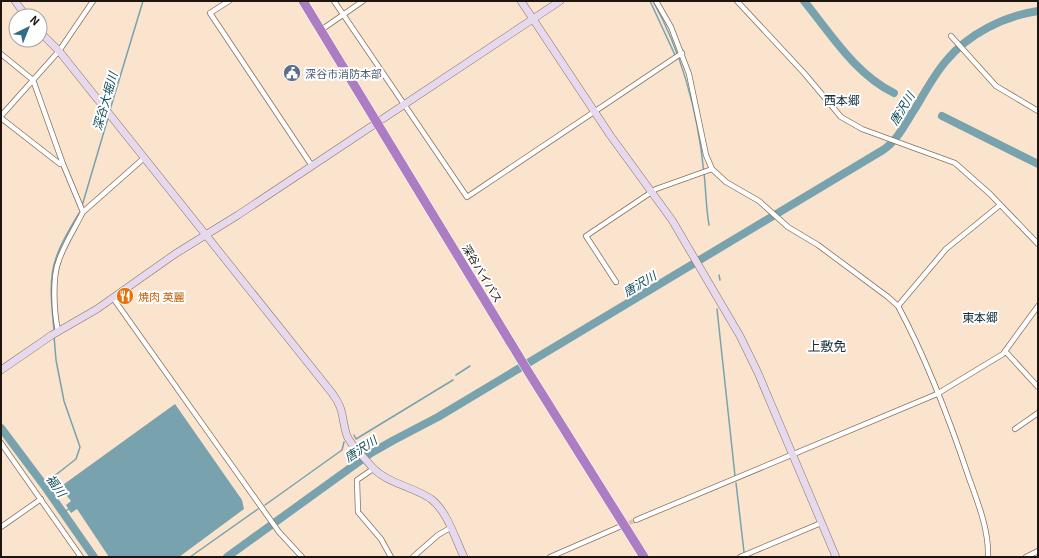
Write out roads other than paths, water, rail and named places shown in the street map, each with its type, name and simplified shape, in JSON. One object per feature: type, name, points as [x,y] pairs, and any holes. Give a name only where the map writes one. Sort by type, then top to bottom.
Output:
[{"type":"highway","name":"深谷バイパス","points":[[303,1],[378,122],[529,373],[644,557]]},
{"type":"street","points":[[63,164],[60,164],[1,117],[59,51],[93,1]]},
{"type":"street","points":[[229,1],[210,13],[312,166]]},
{"type":"street","points":[[334,1],[406,104],[467,197],[682,53]]},
{"type":"street","points":[[321,30],[363,1]]},
{"type":"street","points":[[521,1],[594,112],[672,220],[747,349],[836,557]]},
{"type":"street","points":[[1,370],[58,330],[85,316],[113,298],[205,234],[312,166],[532,18],[560,1]]},
{"type":"street","points":[[656,1],[671,28],[690,74],[706,155],[712,169],[722,180],[755,198],[782,222],[826,251],[898,306],[937,394],[981,511],[989,549],[988,557]]},
{"type":"street","points":[[737,1],[765,30],[842,117],[857,127],[955,163],[979,184],[1038,244]]},
{"type":"street","points":[[952,37],[996,86],[1038,111]]},
{"type":"street","points":[[48,40],[59,51],[340,403],[347,435],[357,450],[373,468],[386,478],[432,500],[441,510],[464,557]]},
{"type":"street","points":[[1,54],[33,80],[63,164],[83,212]]},
{"type":"street","points":[[58,330],[55,294],[56,269],[60,256],[83,212],[144,158]]},
{"type":"street","points":[[616,282],[586,236],[652,191],[712,169]]},
{"type":"street","points":[[898,306],[946,249],[1000,205]]},
{"type":"street","points":[[113,298],[279,532],[302,557]]},
{"type":"street","points":[[636,520],[937,394],[1003,354],[1038,306]]},
{"type":"street","points":[[1005,351],[1038,387]]},
{"type":"street","points":[[1015,429],[1038,413]]},
{"type":"street","points":[[1,442],[81,557]]},
{"type":"street","points":[[373,468],[358,480],[357,508],[381,539],[391,557]]},
{"type":"street","points":[[1,527],[41,500]]},
{"type":"street","points":[[740,557],[821,523]]},
{"type":"street","points":[[550,557],[619,527]]},
{"type":"street","points":[[413,557],[450,528]]},
{"type":"street","points":[[1026,557],[1032,556],[1038,551]]},
{"type":"water","points":[[175,404],[242,500],[244,509],[179,557],[109,557],[77,509],[71,513],[66,505],[71,501],[60,487]]},
{"type":"waterway","name":"深谷大堀川","points":[[110,110],[143,1]]},
{"type":"waterway","points":[[650,1],[675,55]]},
{"type":"waterway","points":[[653,1],[680,63],[693,107],[698,129],[704,173],[709,225]]},
{"type":"waterway","points":[[804,1],[844,52],[867,75],[894,93]]},
{"type":"waterway","name":"唐沢川","points":[[227,557],[371,453],[438,417],[883,150],[893,141],[905,125],[946,61],[965,42],[1000,22],[1025,13],[1038,11]]},
{"type":"waterway","points":[[942,116],[1038,164]]},
{"type":"waterway","name":"深谷大堀川","points":[[82,206],[108,118]]},
{"type":"waterway","name":"深谷大堀川","points":[[54,330],[51,294],[52,275],[56,258],[61,246],[79,213]]},
{"type":"waterway","points":[[719,275],[720,280]]},
{"type":"waterway","points":[[717,309],[735,476]]},
{"type":"waterway","name":"深谷大堀川","points":[[53,477],[76,459],[80,447],[64,401],[56,360],[54,336]]},
{"type":"waterway","points":[[456,375],[470,366]]},
{"type":"waterway","points":[[354,435],[356,439],[453,380]]},
{"type":"waterway","name":"福川","points":[[1,428],[43,484],[94,557]]},
{"type":"waterway","points":[[265,505],[342,450],[344,442]]},
{"type":"waterway","name":"深谷大堀川","points":[[43,484],[49,480]]},
{"type":"waterway","points":[[736,483],[744,552]]},
{"type":"waterway","points":[[63,513],[70,508]]},
{"type":"waterway","points":[[190,557],[258,509]]},
{"type":"tunnel","points":[[623,526],[636,520]]},
{"type":"place","name":"深谷市消防本部","points":[[292,73]]},
{"type":"place","name":"焼肉 英麗","points":[[125,296]]},
{"type":"district","name":"西本郷","points":[[842,99]]},
{"type":"district","name":"東本郷","points":[[980,316]]},
{"type":"district","name":"上敷免","points":[[827,345]]}]
